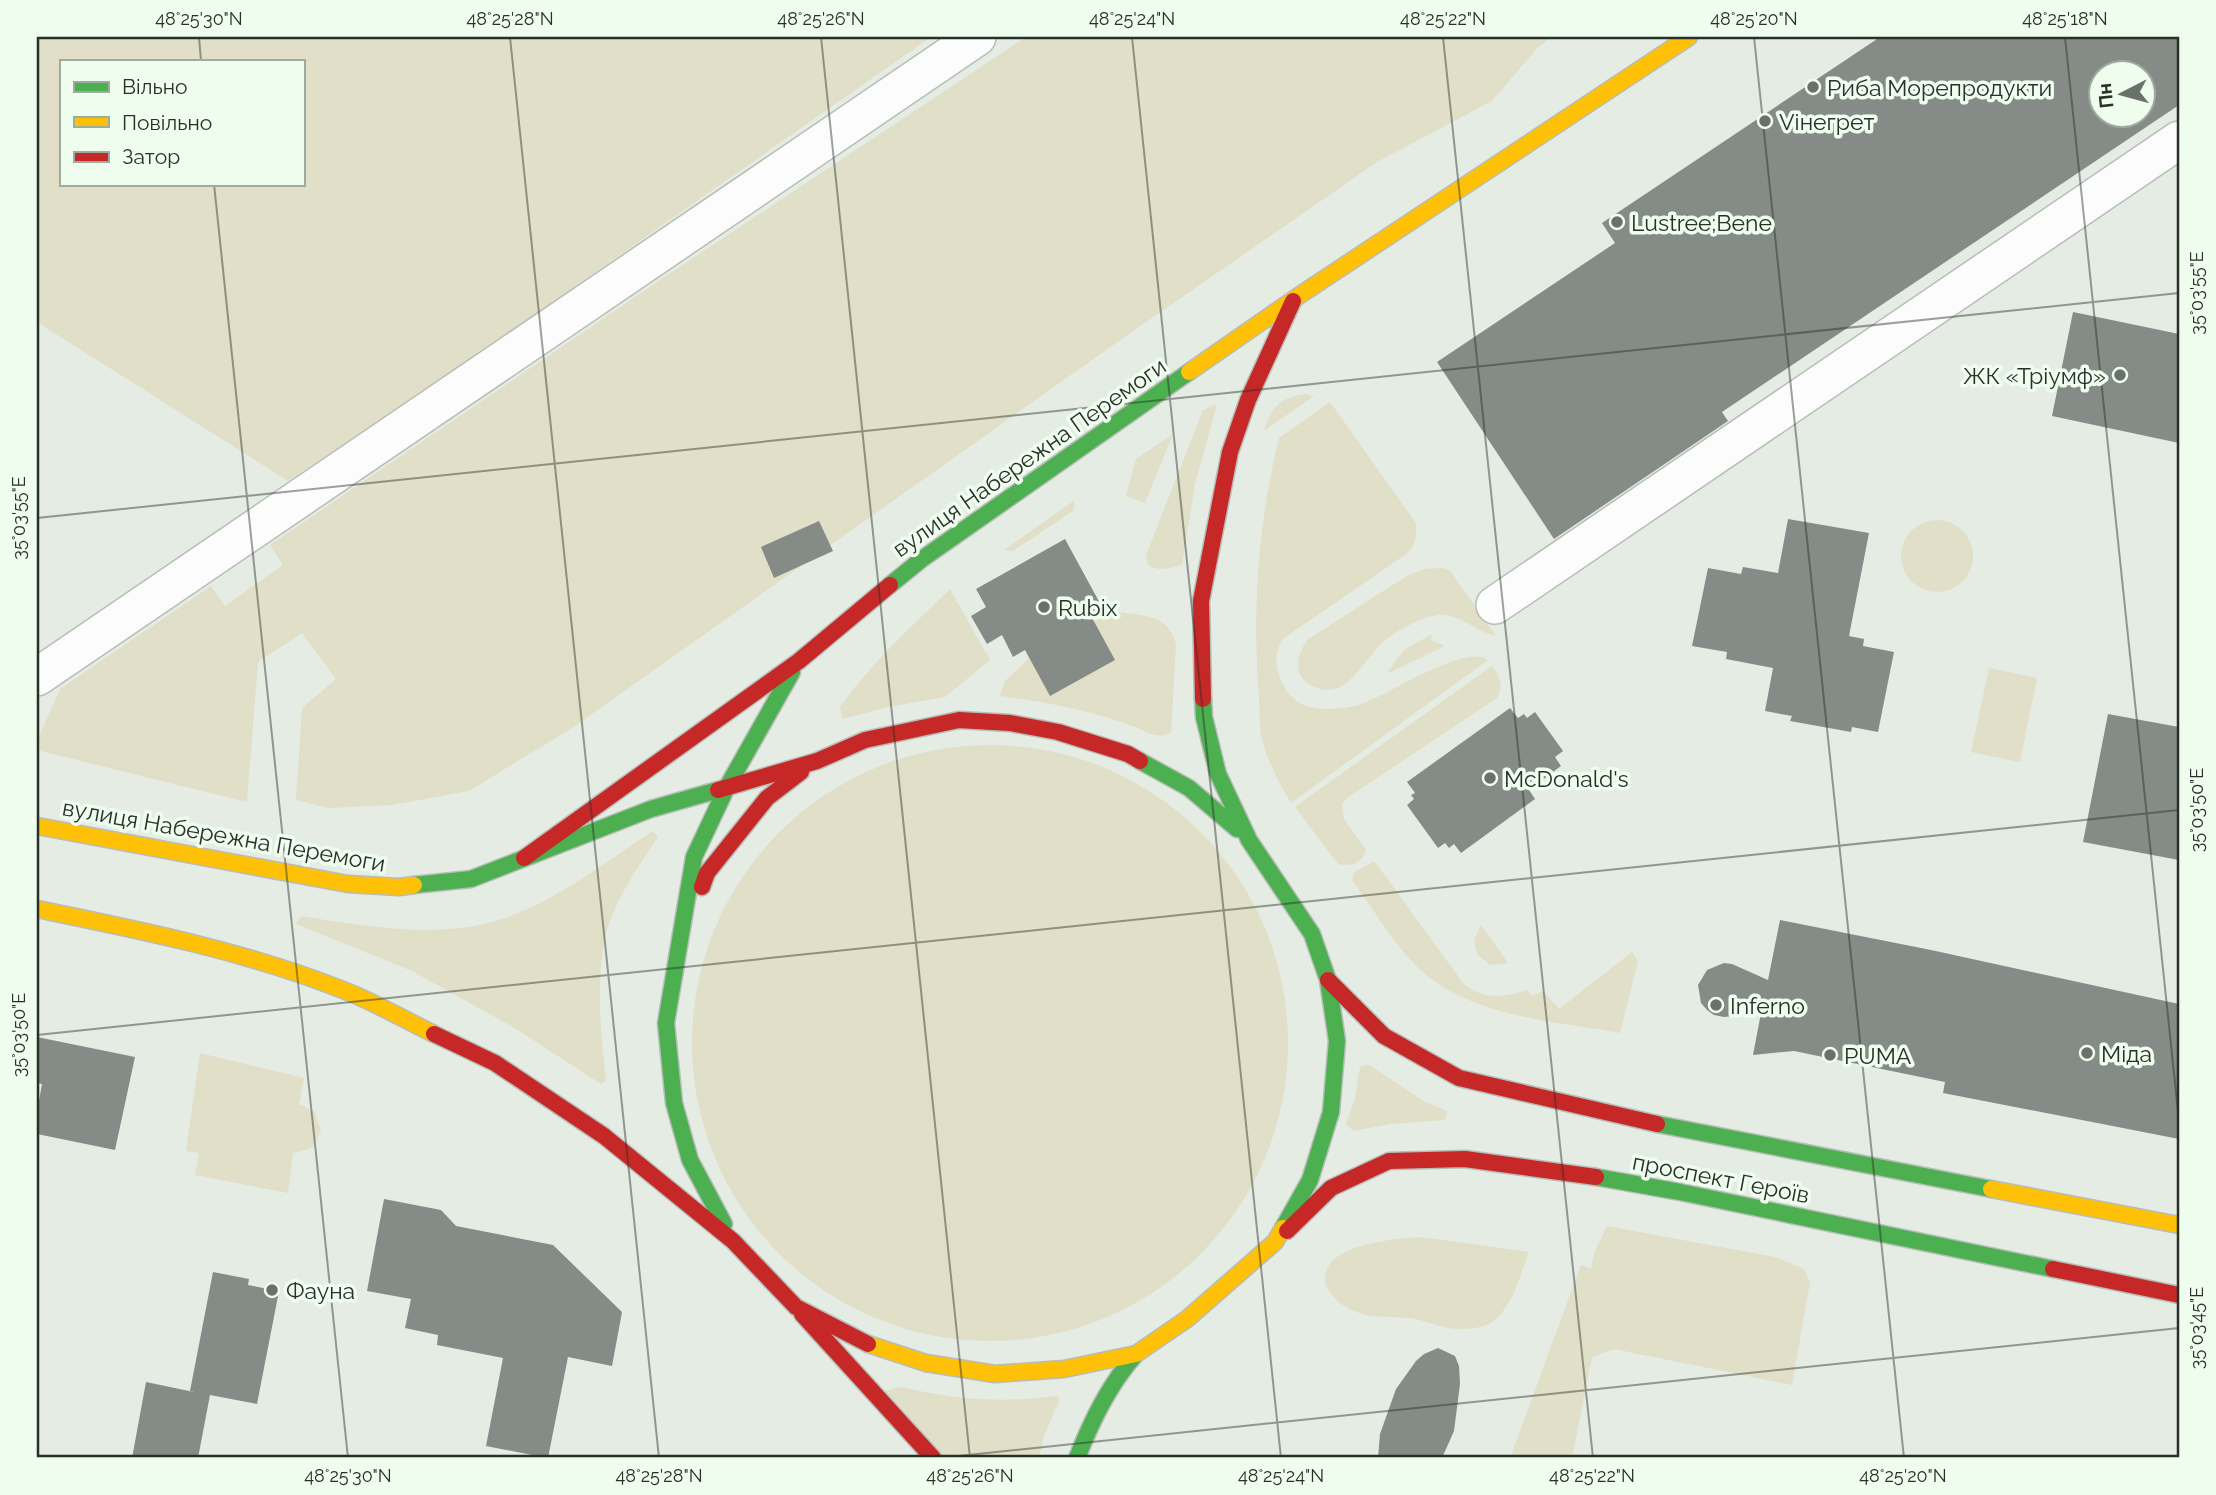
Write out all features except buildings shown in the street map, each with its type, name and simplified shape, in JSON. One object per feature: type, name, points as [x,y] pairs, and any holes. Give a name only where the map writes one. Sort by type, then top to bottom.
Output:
[{"type":"main road","name":"вулиця Набережна Перемоги","points":[[524,858],[799,661],[922,559],[1149,399],[1689,37]]},
{"type":"main road","name":"вулиця Набережна Перемоги","points":[[37,909],[175,937],[339,988],[495,1063],[604,1136],[733,1241],[796,1307],[858,1342],[926,1363],[995,1374],[1064,1369],[1136,1354],[1187,1319],[1275,1242],[1310,1180],[1331,1112],[1337,1041],[1328,980],[1312,934],[1249,840],[1218,774],[1204,718],[1200,670],[1201,601],[1230,452],[1248,400],[1293,301]]},
{"type":"main road","name":"вулиця Набережна Перемоги","points":[[733,1241],[690,1160],[674,1103],[666,1023],[694,857],[727,787],[799,661]]},
{"type":"main road","name":"вулиця Набережна Перемоги","points":[[37,826],[348,884],[399,887],[471,879],[651,809],[817,761],[865,740],[960,720],[1010,723],[1058,732],[1128,754],[1189,788],[1249,840]]},
{"type":"main road","name":"вулиця Набережна Перемоги","points":[[678,948],[707,873],[767,798],[817,761]]},
{"type":"main road","name":"проспект Героїв","points":[[1328,980],[1384,1036],[1459,1078],[1625,1118],[2179,1225]]},
{"type":"main road","name":"проспект Героїв","points":[[1275,1242],[1331,1188],[1389,1161],[1465,1159],[1680,1192],[2179,1295]]},
{"type":"main road","points":[[796,1307],[933,1458]]},
{"type":"main road","points":[[1077,1458],[1092,1419],[1107,1391],[1136,1354]]},
{"type":"street","points":[[37,677],[977,37]]},
{"type":"street","points":[[1495,604],[2179,141]]},
{"type":"shaded area","points":[[37,37],[931,37],[451,373],[288,481],[37,322]]},
{"type":"shaded area","points":[[1026,37],[1552,37],[1538,47],[1492,101],[1377,162],[575,726],[469,791],[392,805],[328,808],[296,800],[302,708],[336,679],[302,633],[258,662],[247,802],[37,750],[37,741],[60,689],[211,586],[225,606],[283,565],[270,545],[660,280]]},
{"type":"shaded area","points":[[1305,394],[1314,396],[1264,431],[1278,405],[1289,398]]},
{"type":"shaded area","points":[[1330,402],[1416,523],[1416,536],[1412,548],[1405,555],[1284,638],[1277,652],[1276,662],[1283,685],[1291,697],[1309,707],[1345,708],[1378,697],[1447,663],[1464,658],[1478,657],[1488,660],[1291,803],[1271,764],[1260,729],[1256,632],[1258,567],[1266,502],[1279,438]]},
{"type":"shaded area","points":[[1217,404],[1195,484],[1182,565],[1165,569],[1152,567],[1148,565],[1146,555],[1203,410]]},
{"type":"shaded area","points":[[1173,434],[1145,503],[1126,496],[1136,459]]},
{"type":"shaded area","points":[[1075,500],[1073,511],[1013,551],[1004,550]]},
{"type":"shaded area","points":[[1937,520],[1957,526],[1967,536],[1973,556],[1967,576],[1957,586],[1937,592],[1917,586],[1907,576],[1901,556],[1907,536],[1917,526]]},
{"type":"shaded area","points":[[1444,568],[1450,571],[1496,636],[1453,617],[1437,615],[1411,624],[1388,638],[1355,675],[1336,688],[1325,690],[1302,678],[1298,663],[1307,640],[1405,577],[1424,569]]},
{"type":"shaded area","points":[[950,589],[990,660],[945,697],[842,719],[840,707],[865,675]]},
{"type":"shaded area","points":[[1117,612],[1154,618],[1173,634],[1176,644],[1171,732],[1153,734],[1085,711],[1000,696],[1005,681],[1030,657],[1106,615]]},
{"type":"shaded area","points":[[1432,634],[1431,640],[1445,646],[1391,672],[1388,671],[1404,650]]},
{"type":"shaded area","points":[[1492,666],[1500,681],[1497,698],[1347,798],[1342,804],[1344,819],[1366,850],[1362,858],[1355,863],[1338,864],[1295,807]]},
{"type":"shaded area","points":[[1989,668],[2037,678],[2020,762],[1971,752]]},
{"type":"shaded area","points":[[990,745],[1048,751],[1104,768],[1155,796],[1179,813],[1200,833],[1220,854],[1237,878],[1265,929],[1282,985],[1288,1043],[1282,1101],[1265,1157],[1237,1208],[1220,1232],[1200,1253],[1179,1273],[1155,1290],[1104,1318],[1048,1335],[990,1341],[932,1335],[876,1318],[825,1290],[801,1273],[780,1253],[760,1232],[743,1208],[715,1157],[698,1101],[692,1043],[698,985],[715,929],[743,878],[760,854],[780,833],[801,813],[825,796],[876,768],[932,751]]},
{"type":"shaded area","points":[[653,831],[658,837],[618,902],[604,944],[600,995],[606,1080],[601,1084],[513,1027],[412,971],[296,924],[301,916],[400,929],[476,926],[499,920],[540,903]]},
{"type":"shaded area","points":[[1375,862],[1463,983],[1486,995],[1502,996],[1527,990],[1532,996],[1543,991],[1559,1009],[1632,952],[1638,961],[1620,1033],[1544,1021],[1493,1009],[1446,989],[1414,964],[1352,880],[1355,872]]},
{"type":"shaded area","points":[[1481,925],[1508,963],[1490,965],[1477,954],[1474,940]]},
{"type":"shaded area","points":[[200,1053],[304,1078],[299,1104],[315,1112],[321,1131],[312,1148],[293,1153],[288,1193],[195,1175],[199,1153],[186,1151]]},
{"type":"shaded area","points":[[1368,1064],[1422,1100],[1447,1111],[1445,1120],[1390,1124],[1353,1131],[1346,1124],[1355,1098],[1360,1067]]},
{"type":"shaded area","points":[[1607,1226],[1775,1257],[1804,1269],[1810,1282],[1792,1385],[1614,1349],[1592,1357],[1572,1458],[1510,1458],[1581,1265],[1591,1269],[1594,1253]]},
{"type":"shaded area","points":[[1421,1237],[1529,1252],[1515,1290],[1499,1316],[1482,1326],[1448,1328],[1409,1318],[1361,1314],[1342,1305],[1329,1291],[1325,1278],[1329,1266],[1337,1257],[1364,1245]]},
{"type":"shaded area","points":[[901,1387],[979,1399],[1057,1396],[1060,1399],[1044,1436],[1039,1458],[944,1458],[885,1391]]},
{"type":"traffic: fast","points":[[890,585],[922,559],[1189,372]]},
{"type":"traffic: fast","points":[[724,1224],[690,1160],[674,1103],[666,1023],[694,857],[727,787],[792,672]]},
{"type":"traffic: fast","points":[[1203,699],[1204,717],[1218,774],[1249,840],[1312,934],[1328,980],[1337,1041],[1331,1112],[1310,1180],[1283,1228]]},
{"type":"traffic: fast","points":[[1140,761],[1189,788],[1237,829]]},
{"type":"traffic: fast","points":[[414,885],[471,879],[651,809],[718,790]]},
{"type":"traffic: fast","points":[[1657,1124],[1991,1189]]},
{"type":"traffic: fast","points":[[1596,1177],[2053,1269]]},
{"type":"traffic: fast","points":[[1077,1458],[1102,1403],[1136,1354]]},
{"type":"traffic: slow","points":[[1189,372],[1300,295],[1689,37]]},
{"type":"traffic: slow","points":[[37,826],[348,884],[399,887],[414,885]]},
{"type":"traffic: slow","points":[[37,909],[151,933],[264,963],[350,993],[434,1034]]},
{"type":"traffic: slow","points":[[1991,1189],[2179,1225]]},
{"type":"traffic: slow","points":[[868,1344],[926,1363],[995,1374],[1064,1369],[1136,1354],[1187,1319],[1275,1242],[1283,1228]]},
{"type":"traffic: jam","points":[[1203,699],[1201,601],[1230,452],[1248,400],[1293,301]]},
{"type":"traffic: jam","points":[[524,858],[799,661],[890,585]]},
{"type":"traffic: jam","points":[[718,790],[817,761],[865,740],[959,720],[1010,723],[1058,732],[1128,754],[1140,761]]},
{"type":"traffic: jam","points":[[702,887],[707,873],[767,798],[801,772]]},
{"type":"traffic: jam","points":[[1328,980],[1384,1036],[1459,1078],[1657,1124]]},
{"type":"traffic: jam","points":[[434,1034],[495,1063],[604,1136],[733,1241],[796,1307],[868,1344]]},
{"type":"traffic: jam","points":[[1287,1231],[1331,1188],[1389,1161],[1465,1159],[1596,1177]]},
{"type":"traffic: jam","points":[[2053,1269],[2179,1295]]},
{"type":"traffic: jam","points":[[802,1314],[933,1458]]},
{"type":"place","name":"Риба Морепродукти","points":[[1813,87]]},
{"type":"place","name":"Vінегрет","points":[[1765,121]]},
{"type":"place","name":"Lustree;Bene","points":[[1617,222]]},
{"type":"place","name":"ЖК «Тріумф»","points":[[2120,375]]},
{"type":"place","name":"Rubix","points":[[1044,607]]},
{"type":"place","name":"McDonald's","points":[[1490,778]]},
{"type":"place","name":"Inferno","points":[[1716,1005]]},
{"type":"place","name":"Міда","points":[[2087,1053]]},
{"type":"place","name":"PUMA","points":[[1830,1055]]},
{"type":"place","name":"Фауна","points":[[272,1290]]}]
